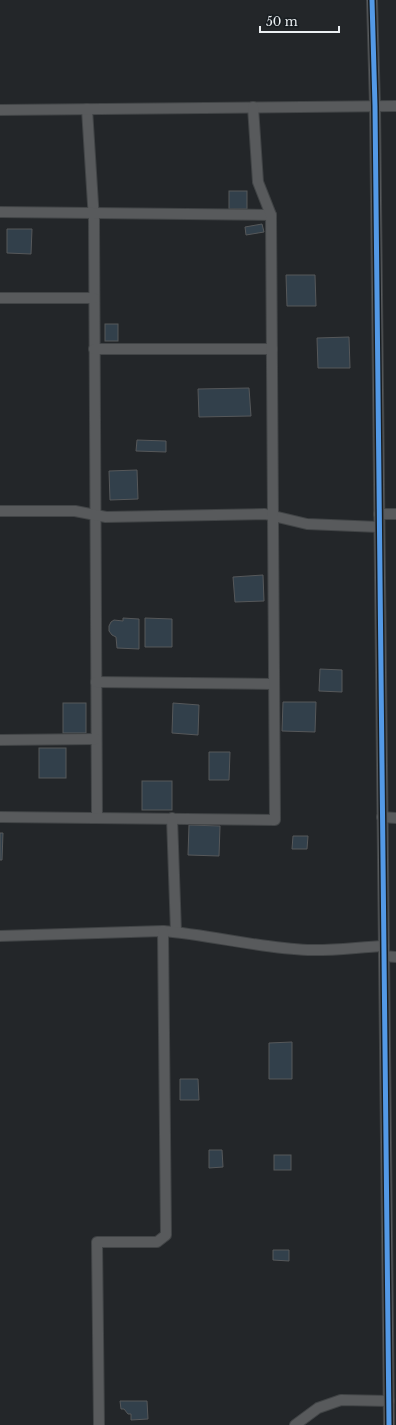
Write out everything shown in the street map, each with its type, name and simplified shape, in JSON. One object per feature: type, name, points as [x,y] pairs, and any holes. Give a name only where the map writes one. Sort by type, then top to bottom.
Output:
[{"type":"street","points":[[372,0],[375,106],[389,1425]]},
{"type":"street","points":[[0,110],[396,106]]},
{"type":"street","points":[[0,817],[275,820],[271,215],[258,182],[254,107]]},
{"type":"street","points":[[87,109],[93,213],[97,817]]},
{"type":"street","points":[[0,212],[271,215]]},
{"type":"street","points":[[0,298],[94,298]]},
{"type":"street","points":[[94,349],[272,348]]},
{"type":"street","points":[[0,511],[75,510],[106,517],[265,514],[307,524],[379,527]]},
{"type":"street","points":[[379,514],[396,514]]},
{"type":"street","points":[[96,682],[274,684]]},
{"type":"street","points":[[0,740],[96,739]]},
{"type":"street","points":[[382,817],[396,818]]},
{"type":"street","points":[[172,818],[176,932]]},
{"type":"street","points":[[0,936],[163,931],[282,948],[309,950],[384,951],[396,957]]},
{"type":"street","points":[[99,1425],[97,1242],[157,1242],[166,1235],[163,931]]},
{"type":"street","points":[[295,1425],[318,1408],[341,1400],[389,1401]]},
{"type":"building","points":[[229,191],[247,191],[247,209],[229,209]]},
{"type":"building","points":[[262,224],[264,232],[246,235],[245,227]]},
{"type":"building","points":[[7,229],[32,229],[31,254],[7,253]]},
{"type":"building","points":[[286,275],[315,275],[316,306],[287,306]]},
{"type":"building","points":[[105,324],[118,324],[118,341],[105,341]]},
{"type":"building","points":[[349,337],[350,368],[318,368],[317,338]]},
{"type":"building","points":[[249,388],[251,416],[199,417],[198,389]]},
{"type":"building","points":[[137,440],[166,441],[166,452],[136,451]]},
{"type":"building","points":[[137,470],[138,499],[110,500],[109,471]]},
{"type":"building","points":[[263,575],[264,601],[235,602],[233,577]]},
{"type":"building","points":[[123,618],[139,619],[139,649],[117,648],[116,637],[109,631],[109,626],[114,620],[123,621]]},
{"type":"building","points":[[145,618],[172,619],[172,647],[145,647]]},
{"type":"building","points":[[320,669],[342,670],[342,692],[319,691]]},
{"type":"building","points":[[283,702],[316,702],[315,732],[282,731]]},
{"type":"building","points":[[63,703],[86,703],[86,733],[63,733]]},
{"type":"building","points":[[173,703],[199,705],[198,735],[172,733]]},
{"type":"building","points":[[39,748],[66,748],[66,778],[39,778]]},
{"type":"building","points":[[209,752],[230,752],[229,780],[209,780]]},
{"type":"building","points":[[142,781],[172,781],[172,810],[142,810]]},
{"type":"building","points":[[189,825],[220,826],[219,856],[188,855]]},
{"type":"building","points":[[0,833],[3,833],[2,860],[0,860]]},
{"type":"building","points":[[293,836],[308,836],[307,849],[292,849]]},
{"type":"building","points":[[292,1042],[292,1079],[269,1079],[269,1043]]},
{"type":"building","points":[[180,1079],[198,1079],[199,1100],[180,1100]]},
{"type":"building","points":[[209,1150],[222,1150],[223,1167],[209,1168]]},
{"type":"building","points":[[274,1155],[291,1155],[291,1170],[274,1170]]},
{"type":"building","points":[[273,1250],[289,1250],[289,1261],[273,1260]]},
{"type":"building","points":[[120,1401],[147,1401],[148,1419],[131,1420],[131,1414],[128,1414],[124,1409],[121,1409]]},
{"type":"cycle path","points":[[372,0],[375,106],[389,1425]]}]
